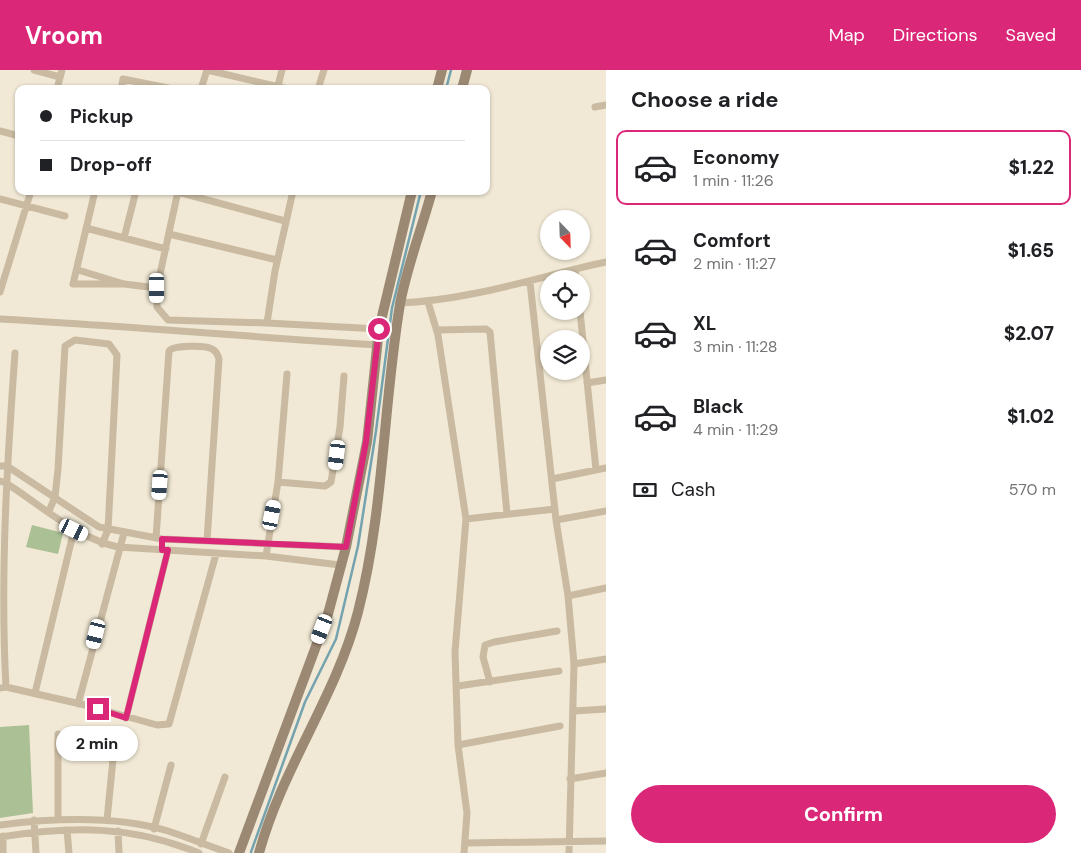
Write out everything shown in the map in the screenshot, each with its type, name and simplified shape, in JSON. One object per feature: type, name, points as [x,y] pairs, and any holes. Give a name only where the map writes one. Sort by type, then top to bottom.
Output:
[{"type":"street","points":[[34,70],[61,74]]},
{"type":"street","points":[[202,85],[207,70],[234,72],[275,85]]},
{"type":"street","points":[[278,85],[282,70]]},
{"type":"street","points":[[319,85],[324,70]]},
{"type":"street","points":[[438,85],[442,70]]},
{"type":"street","points":[[463,85],[467,70]]},
{"type":"street","points":[[121,85],[123,79],[153,85]]},
{"type":"street","points":[[595,107],[606,105]]},
{"type":"street","points":[[0,131],[15,135]]},
{"type":"street","points":[[0,292],[3,272],[28,207],[30,195]]},
{"type":"street","points":[[94,195],[78,270],[72,287],[124,284]]},
{"type":"street","points":[[124,238],[135,195]]},
{"type":"street","points":[[177,195],[157,288],[157,307],[168,320],[379,329]]},
{"type":"street","points":[[189,195],[285,221]]},
{"type":"street","points":[[267,323],[277,260],[292,195]]},
{"type":"street","points":[[239,853],[328,614],[346,547],[366,442],[379,329],[411,195]]},
{"type":"street","points":[[259,853],[278,796],[339,670],[358,612],[370,562],[381,484],[400,303],[431,195]]},
{"type":"street","points":[[0,199],[66,216]]},
{"type":"street","points":[[86,228],[166,249]]},
{"type":"street","points":[[169,234],[277,260]]},
{"type":"street","points":[[400,303],[428,302],[488,292],[606,262]]},
{"type":"street","points":[[78,270],[124,284],[157,288]]},
{"type":"street","points":[[530,282],[556,520],[568,596],[574,664],[569,853]]},
{"type":"street","points":[[428,302],[437,330],[466,519],[455,652],[458,686],[458,745],[466,806],[466,843],[464,853]]},
{"type":"street","points":[[0,319],[167,329],[221,335],[377,345]]},
{"type":"street","points":[[581,320],[596,470]]},
{"type":"street","points":[[437,330],[486,329],[490,332],[507,514]]},
{"type":"street","points":[[48,510],[55,497],[65,346],[75,340],[109,344],[116,355],[108,530],[102,544]]},
{"type":"street","points":[[126,718],[165,550],[159,538],[169,351],[175,347],[204,347],[212,349],[219,359],[207,541]]},
{"type":"street","points":[[15,353],[3,482],[3,688],[35,693],[157,725],[169,724],[172,720],[216,554]]},
{"type":"street","points":[[266,556],[278,482],[287,374]]},
{"type":"street","points":[[278,482],[326,486],[331,482],[340,427],[344,376]]},
{"type":"street","points":[[588,383],[606,380]]},
{"type":"street","points":[[4,466],[99,527],[108,530],[159,538],[346,547]]},
{"type":"street","points":[[552,479],[606,468]]},
{"type":"street","points":[[3,482],[48,510],[74,530],[102,544],[118,547],[266,556],[340,565]]},
{"type":"street","points":[[466,519],[555,509]]},
{"type":"street","points":[[556,520],[606,511]]},
{"type":"street","points":[[35,693],[74,530]]},
{"type":"street","points":[[78,704],[118,547],[124,533]]},
{"type":"street","points":[[568,596],[606,588]]},
{"type":"street","points":[[490,682],[483,657],[485,645],[557,631]]},
{"type":"street","points":[[574,664],[606,659]]},
{"type":"street","points":[[458,686],[559,671]]},
{"type":"street","points":[[574,711],[606,709]]},
{"type":"street","points":[[458,745],[560,726]]},
{"type":"street","points":[[58,734],[58,820]]},
{"type":"street","points":[[107,820],[114,749]]},
{"type":"street","points":[[154,829],[171,765]]},
{"type":"street","points":[[570,779],[606,773]]},
{"type":"street","points":[[201,844],[225,777]]},
{"type":"street","points":[[34,820],[36,853]]},
{"type":"street","points":[[0,825],[34,820],[107,820],[166,830],[230,853]]},
{"type":"street","points":[[67,830],[69,853]]},
{"type":"street","points":[[4,853],[2,836],[67,830],[118,831],[156,837],[199,853]]},
{"type":"street","points":[[118,831],[119,853]]},
{"type":"street","points":[[252,853],[264,835]]},
{"type":"street","points":[[466,843],[606,841]]},
{"type":"green space","points":[[32,525],[63,533],[58,554],[26,547]]},
{"type":"green space","points":[[29,725],[33,813],[0,818],[0,727]]},
{"type":"waterway","points":[[447,85],[451,70]]},
{"type":"waterway","points":[[251,852],[305,702],[336,639],[358,546],[376,431],[392,308],[420,195]]},
{"type":"route","points":[[98,709],[126,718],[168,550],[162,550],[162,539],[346,547],[366,442],[379,329]]}]
